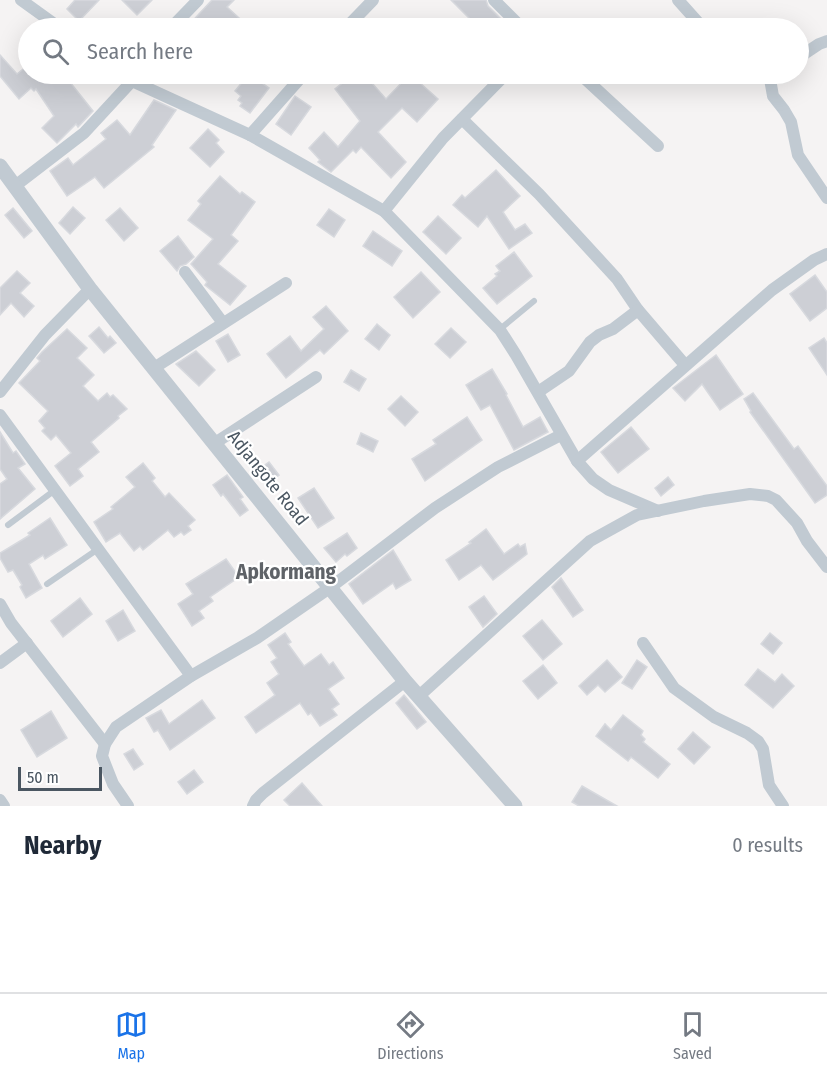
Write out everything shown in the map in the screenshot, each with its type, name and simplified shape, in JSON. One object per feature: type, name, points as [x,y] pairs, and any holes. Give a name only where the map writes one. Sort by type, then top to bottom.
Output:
[{"type":"street","points":[[21,0],[46,18]]},
{"type":"street","points":[[181,18],[198,0]]},
{"type":"street","points":[[356,18],[373,0]]},
{"type":"street","points":[[494,0],[512,18]]},
{"type":"street","points":[[678,0],[694,18]]},
{"type":"street","points":[[809,51],[827,41]]},
{"type":"street","points":[[15,186],[84,133],[121,84]]},
{"type":"street","points":[[144,84],[250,135],[384,211],[500,330],[577,461],[593,479],[609,490],[658,511]]},
{"type":"street","points":[[250,135],[295,84]]},
{"type":"street","points":[[384,211],[442,138],[496,84]]},
{"type":"street","points":[[591,84],[658,146]]},
{"type":"street","points":[[774,84],[773,96],[791,122],[798,155],[827,198]]},
{"type":"street","points":[[462,119],[539,194],[617,279],[638,310],[685,365]]},
{"type":"street","name":"Adjangote Road","points":[[0,166],[90,289],[405,681],[514,806]]},
{"type":"street","points":[[577,461],[771,291],[813,260],[827,254]]},
{"type":"street","points":[[185,272],[223,323]]},
{"type":"street","points":[[154,368],[286,283]]},
{"type":"street","points":[[0,392],[45,335],[90,289]]},
{"type":"street","points":[[538,392],[569,371],[590,342],[613,329],[638,310]]},
{"type":"street","points":[[215,443],[316,377]]},
{"type":"street","points":[[0,415],[191,675]]},
{"type":"street","points":[[128,806],[113,784],[102,756],[105,744],[116,727],[191,675],[257,638],[331,587],[435,508],[498,467],[561,435]]},
{"type":"street","points":[[419,696],[590,541],[637,515],[750,494],[768,496],[776,500],[797,523],[807,541],[827,567]]},
{"type":"street","points":[[0,604],[105,744]]},
{"type":"street","points":[[0,663],[27,643]]},
{"type":"street","points":[[643,644],[674,688],[714,717],[758,741],[763,748],[769,785],[783,806]]},
{"type":"street","points":[[253,806],[263,793],[405,681]]},
{"type":"street","points":[[0,800],[4,806]]},
{"type":"lane","points":[[500,330],[534,301]]},
{"type":"lane","points":[[8,525],[55,490]]},
{"type":"lane","points":[[47,584],[98,549]]},
{"type":"building","points":[[75,0],[99,0],[82,18],[76,18],[67,9]]},
{"type":"building","points":[[122,0],[152,0],[137,15]]},
{"type":"building","points":[[212,0],[234,0],[227,7],[239,18],[195,18]]},
{"type":"building","points":[[451,0],[486,0],[488,6],[500,18],[469,18]]},
{"type":"building","points":[[0,55],[18,73],[18,84],[72,84],[93,111],[78,127],[76,124],[57,143],[42,128],[54,116],[36,89],[34,91],[31,88],[19,99],[0,76]]},
{"type":"building","points":[[241,84],[263,84],[269,88],[250,113],[240,106],[242,103],[238,100],[241,96],[235,91]]},
{"type":"building","points":[[341,84],[373,84],[386,99],[400,84],[421,84],[438,99],[417,122],[402,108],[378,132],[406,162],[391,178],[361,147],[356,153],[353,150],[331,172],[318,162],[320,160],[309,148],[324,132],[338,147],[360,121],[335,89]]},
{"type":"building","points":[[295,96],[311,107],[291,135],[276,124]]},
{"type":"building","points":[[154,100],[176,110],[152,145],[154,147],[104,188],[95,177],[67,196],[50,171],[68,158],[73,165],[106,139],[101,133],[117,120],[130,135]]},
{"type":"building","points":[[208,129],[219,140],[216,143],[224,152],[210,167],[190,148]]},
{"type":"building","points":[[496,170],[520,196],[503,212],[515,230],[525,224],[532,233],[509,249],[487,216],[478,227],[453,205],[462,195],[465,198]]},
{"type":"building","points":[[220,176],[240,194],[242,192],[255,202],[231,235],[238,241],[218,264],[246,286],[230,305],[205,285],[207,282],[191,264],[213,239],[188,220],[201,204],[198,201]]},
{"type":"building","points":[[73,207],[85,218],[70,234],[59,223]]},
{"type":"building","points":[[13,208],[32,231],[24,238],[5,215]]},
{"type":"building","points":[[120,208],[138,228],[124,241],[106,220]]},
{"type":"building","points":[[329,209],[345,220],[334,237],[317,225]]},
{"type":"building","points":[[438,216],[461,238],[446,254],[423,232]]},
{"type":"building","points":[[373,231],[402,251],[392,266],[363,246]]},
{"type":"building","points":[[178,236],[194,257],[180,266],[177,271],[160,251]]},
{"type":"building","points":[[514,252],[532,276],[497,304],[483,288],[500,271],[496,266]]},
{"type":"building","points":[[17,271],[30,283],[20,293],[34,306],[24,317],[11,303],[0,315],[0,288]]},
{"type":"building","points":[[421,272],[440,292],[413,318],[394,297]]},
{"type":"building","points":[[815,275],[827,292],[827,308],[810,321],[790,294]]},
{"type":"building","points":[[326,306],[348,331],[324,354],[320,350],[286,378],[267,354],[290,336],[301,351],[324,329],[313,317]]},
{"type":"building","points":[[377,324],[390,335],[379,350],[365,339]]},
{"type":"building","points":[[99,327],[108,338],[110,336],[116,343],[104,353],[89,336]]},
{"type":"building","points":[[451,328],[466,342],[450,358],[435,344]]},
{"type":"building","points":[[67,329],[87,348],[77,358],[94,375],[83,386],[98,401],[107,393],[110,397],[113,395],[127,409],[91,442],[99,452],[78,469],[83,476],[70,486],[55,466],[71,453],[56,435],[51,440],[42,431],[45,428],[39,421],[48,411],[19,383],[40,361],[37,358],[42,352]]},
{"type":"building","points":[[228,334],[240,355],[228,362],[216,341]]},
{"type":"building","points":[[824,338],[827,343],[827,375],[809,348]]},
{"type":"building","points":[[196,351],[215,370],[199,386],[176,364]]},
{"type":"building","points":[[716,355],[743,394],[720,410],[702,384],[685,401],[673,388]]},
{"type":"building","points":[[492,369],[523,427],[540,417],[548,432],[514,450],[490,405],[481,410],[466,385]]},
{"type":"building","points":[[351,370],[366,379],[359,391],[344,382]]},
{"type":"building","points":[[753,393],[794,449],[798,446],[827,486],[827,495],[815,503],[750,412],[744,399]]},
{"type":"building","points":[[401,396],[418,412],[405,426],[388,409]]},
{"type":"building","points":[[467,417],[482,440],[425,481],[412,459],[436,444],[433,440]]},
{"type":"building","points":[[631,427],[649,449],[618,473],[601,452]]},
{"type":"building","points":[[0,432],[13,453],[16,451],[25,464],[18,468],[35,489],[0,519],[0,484],[7,479],[0,469]]},
{"type":"building","points":[[361,433],[378,441],[373,452],[357,444]]},
{"type":"building","points":[[269,462],[279,475],[269,483],[258,470]]},
{"type":"building","points":[[143,463],[155,478],[152,481],[165,497],[169,493],[195,520],[188,526],[191,530],[184,535],[181,532],[174,537],[168,530],[143,550],[140,546],[134,551],[120,533],[106,542],[94,522],[113,509],[111,507],[135,487],[126,477]]},
{"type":"building","points":[[227,475],[243,497],[240,499],[248,510],[240,516],[213,485]]},
{"type":"building","points":[[668,477],[674,485],[661,496],[655,488]]},
{"type":"building","points":[[314,488],[334,518],[318,528],[298,498]]},
{"type":"building","points":[[50,518],[67,545],[45,559],[43,555],[29,564],[42,588],[26,598],[20,587],[22,585],[13,570],[8,572],[0,558],[0,553],[30,535],[28,533]]},
{"type":"building","points":[[486,529],[504,554],[518,544],[520,547],[525,544],[527,554],[493,580],[481,565],[459,580],[446,560],[471,543],[469,542]]},
{"type":"building","points":[[347,533],[357,548],[336,562],[324,548]]},
{"type":"building","points":[[393,550],[411,580],[396,589],[393,583],[363,604],[349,584]]},
{"type":"building","points":[[226,559],[239,577],[210,597],[213,601],[199,611],[204,618],[192,626],[178,604],[193,594],[186,584]]},
{"type":"building","points":[[561,578],[583,610],[573,617],[552,587]]},
{"type":"building","points":[[484,596],[497,614],[483,627],[469,607]]},
{"type":"building","points":[[80,598],[92,614],[63,637],[51,621]]},
{"type":"building","points":[[123,610],[135,631],[118,641],[106,621]]},
{"type":"building","points":[[542,620],[562,644],[543,660],[523,636]]},
{"type":"building","points":[[285,633],[291,642],[288,644],[304,666],[321,654],[329,665],[333,662],[344,678],[328,689],[339,704],[332,709],[337,715],[320,726],[311,713],[308,715],[300,703],[256,733],[245,717],[275,695],[267,683],[279,674],[271,662],[277,658],[268,645]]},
{"type":"building","points":[[770,633],[782,643],[773,654],[761,644]]},
{"type":"building","points":[[607,660],[622,677],[605,692],[598,685],[587,695],[579,686]]},
{"type":"building","points":[[637,660],[647,667],[632,689],[622,683]]},
{"type":"building","points":[[543,665],[557,683],[538,699],[523,681]]},
{"type":"building","points":[[758,669],[775,682],[782,674],[794,686],[773,708],[745,685]]},
{"type":"building","points":[[404,695],[426,722],[417,729],[396,703]]},
{"type":"building","points":[[202,700],[215,718],[170,750],[158,730],[154,732],[146,718],[161,710],[169,724]]},
{"type":"building","points":[[51,711],[67,738],[37,757],[21,730]]},
{"type":"building","points":[[623,715],[643,731],[641,735],[645,739],[643,742],[670,764],[658,778],[631,757],[628,761],[596,736],[605,724],[611,730]]},
{"type":"building","points":[[693,732],[710,747],[694,764],[678,749]]},
{"type":"building","points":[[133,749],[143,764],[134,770],[124,754]]},
{"type":"building","points":[[194,770],[203,782],[187,794],[178,782]]},
{"type":"building","points":[[302,783],[322,806],[290,806],[284,800]]},
{"type":"building","points":[[582,786],[617,806],[579,806],[572,802]]},
{"type":"district","name":"Apkormang","points":[[286,572]]}]
